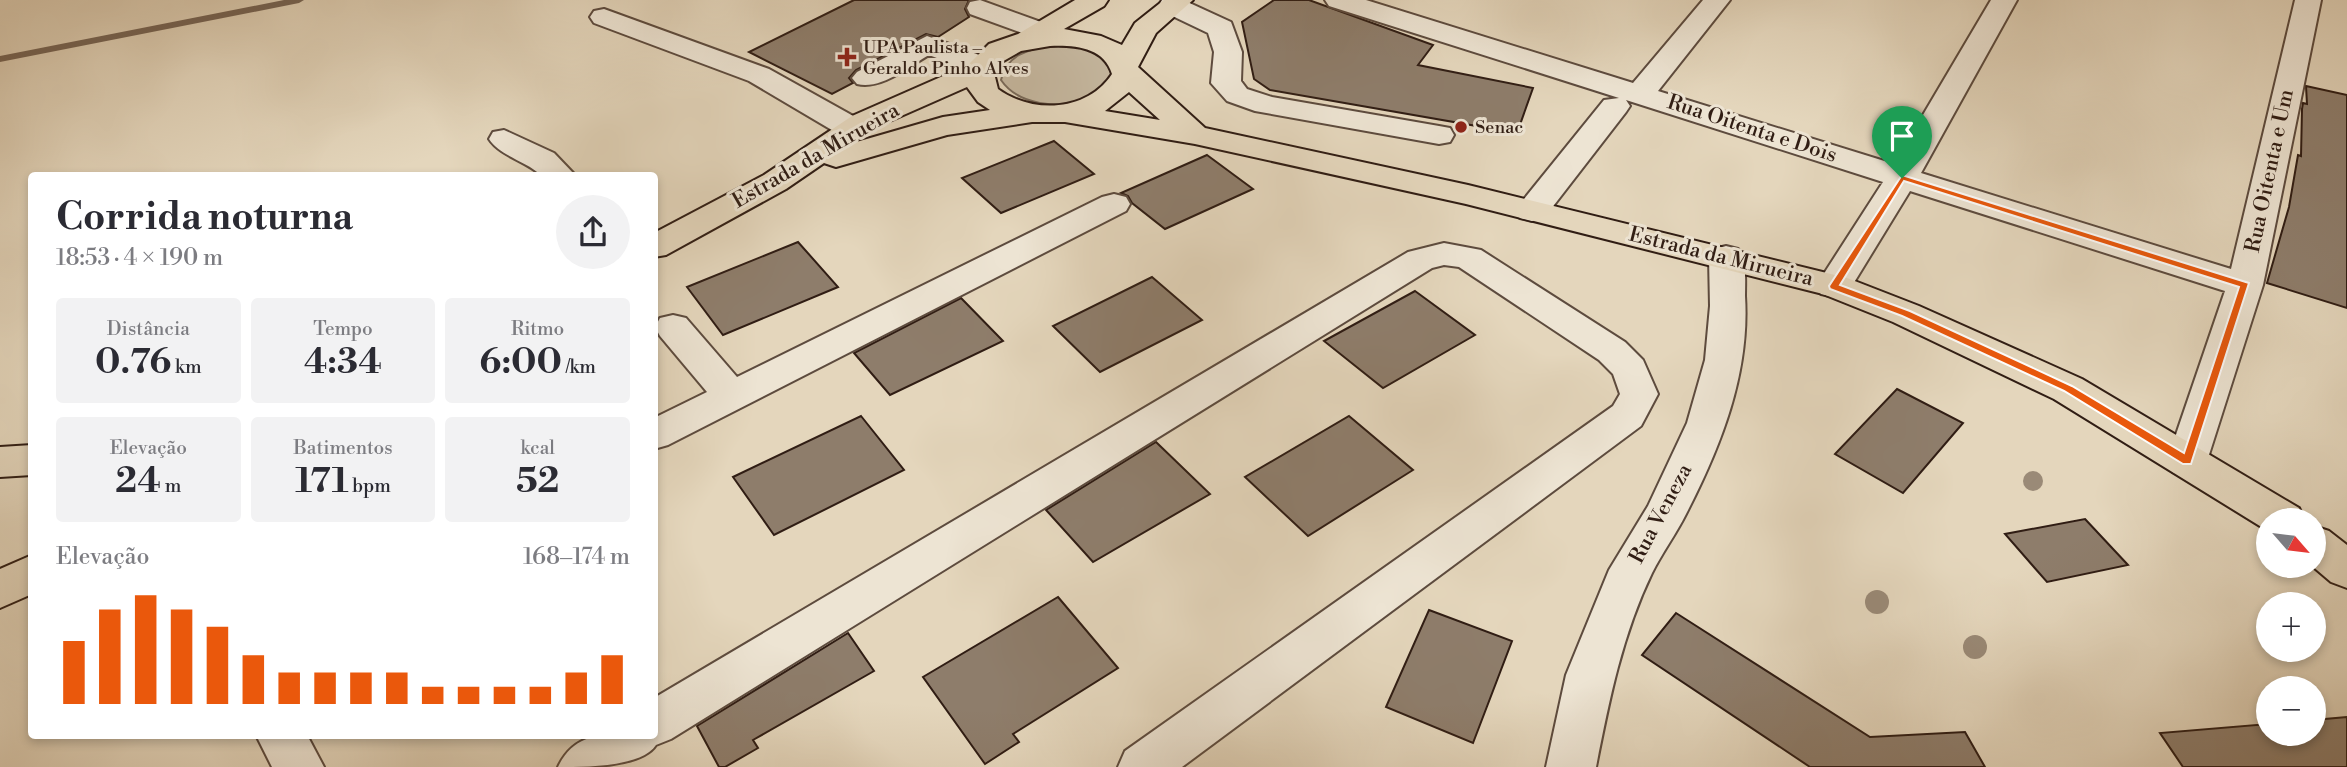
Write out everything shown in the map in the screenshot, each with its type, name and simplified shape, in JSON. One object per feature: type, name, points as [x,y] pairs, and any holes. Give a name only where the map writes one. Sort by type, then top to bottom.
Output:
[{"type":"main road","points":[[1032,36],[1095,0]]},
{"type":"main road","points":[[1050,113],[1088,108],[1107,99],[1121,87],[1125,70],[1145,29],[1178,5]]},
{"type":"main road","name":"Estrada da Mirueira","points":[[658,245],[775,182],[853,129],[981,69],[1000,50],[1032,36],[1094,42],[1108,48],[1125,70],[1195,135]]},
{"type":"main road","name":"Estrada da Mirueira","points":[[981,69],[980,83],[986,94],[998,103],[1195,135],[1535,205],[1834,286],[1906,314],[2068,388],[2264,508]]},
{"type":"main road","name":"Estrada da Mirueira","points":[[775,182],[856,150],[943,126],[1050,113]]},
{"type":"main road","points":[[0,462],[28,460]]},
{"type":"main road","points":[[2326,553],[2347,570]]},
{"type":"main road","points":[[0,590],[28,575]]},
{"type":"street","name":"Rua Oitenta e Dois","points":[[1338,0],[1388,7],[1627,100],[1902,178],[2245,285]]},
{"type":"street","points":[[1535,205],[1717,0]]},
{"type":"street","points":[[1834,286],[1902,178],[2004,0]]},
{"type":"street","name":"Rua Oitenta e Um","points":[[2187,461],[2245,285],[2308,0]]},
{"type":"street","points":[[1178,5],[1221,28],[1228,52],[1226,83],[1237,95],[1266,105],[1439,135]]},
{"type":"street","points":[[992,6],[1032,36]]},
{"type":"street","points":[[604,17],[759,75],[853,129]]},
{"type":"street","points":[[867,78],[927,44],[981,69]]},
{"type":"street","points":[[503,139],[543,160],[556,172]]},
{"type":"street","points":[[658,433],[1114,204]]},
{"type":"street","points":[[658,722],[1420,260],[1444,254],[1469,258],[1612,351],[1630,369],[1639,394],[1627,416],[1143,767]]},
{"type":"street","name":"Rua Veneza","points":[[1571,767],[1591,675],[1631,570],[1666,512],[1707,423],[1724,360],[1728,306],[1726,257]]},
{"type":"street","points":[[673,327],[732,396]]},
{"type":"street","points":[[283,739],[299,767]]},
{"type":"street","points":[[583,767],[629,739]]},
{"type":"shaded area","points":[[1050,45],[1077,46],[1093,51],[1113,67],[1112,79],[1086,98],[1064,104],[1028,100],[1008,88],[1001,80],[1013,59]]},
{"type":"building","points":[[854,0],[969,0],[965,9],[969,17],[938,37],[926,34],[856,70],[849,78],[853,83],[832,94],[749,52]]},
{"type":"building","points":[[1274,0],[1309,0],[1433,45],[1418,65],[1533,88],[1517,133],[1270,90],[1254,79],[1242,22]]},
{"type":"building","points":[[2306,86],[2347,95],[2347,308],[2267,283],[2289,207],[2298,155],[2301,156],[2302,109],[2303,103],[2307,104]]},
{"type":"building","points":[[1054,141],[1094,174],[1001,213],[962,178]]},
{"type":"building","points":[[1207,155],[1253,189],[1165,229],[1132,203],[1128,196],[1121,193]]},
{"type":"building","points":[[798,242],[838,287],[723,335],[687,287]]},
{"type":"building","points":[[1152,277],[1202,320],[1100,372],[1053,326]]},
{"type":"building","points":[[1415,291],[1475,335],[1383,388],[1324,341]]},
{"type":"building","points":[[961,298],[1003,341],[890,395],[854,353]]},
{"type":"building","points":[[1897,389],[1963,423],[1903,493],[1835,454]]},
{"type":"building","points":[[861,416],[904,470],[774,535],[733,477]]},
{"type":"building","points":[[1349,416],[1413,470],[1308,536],[1245,477]]},
{"type":"building","points":[[1156,442],[1210,494],[1093,562],[1046,510]]},
{"type":"building","points":[[2085,519],[2128,565],[2047,582],[2005,534]]},
{"type":"building","points":[[1058,597],[1118,668],[1013,734],[1019,742],[985,764],[923,677]]},
{"type":"building","points":[[1429,610],[1512,641],[1473,743],[1386,707]]},
{"type":"building","points":[[1676,613],[1870,737],[1965,732],[1985,767],[1810,767],[1642,655]]},
{"type":"building","points":[[848,633],[874,671],[753,740],[758,748],[725,767],[719,767],[697,726]]},
{"type":"building","points":[[2347,717],[2347,767],[2183,767],[2160,733],[2256,725],[2256,746],[2326,746],[2326,719]]},
{"type":"waterway","points":[[0,59],[299,0]]},
{"type":"place","name":"UPA Paulista – Geraldo Pinho Alves","points":[[847,57]]},
{"type":"place","name":"Senac","points":[[1461,127]]},
{"type":"route","points":[[1902,178],[2245,285],[2187,461],[2068,388],[1906,314],[1834,286],[1902,178]]}]
